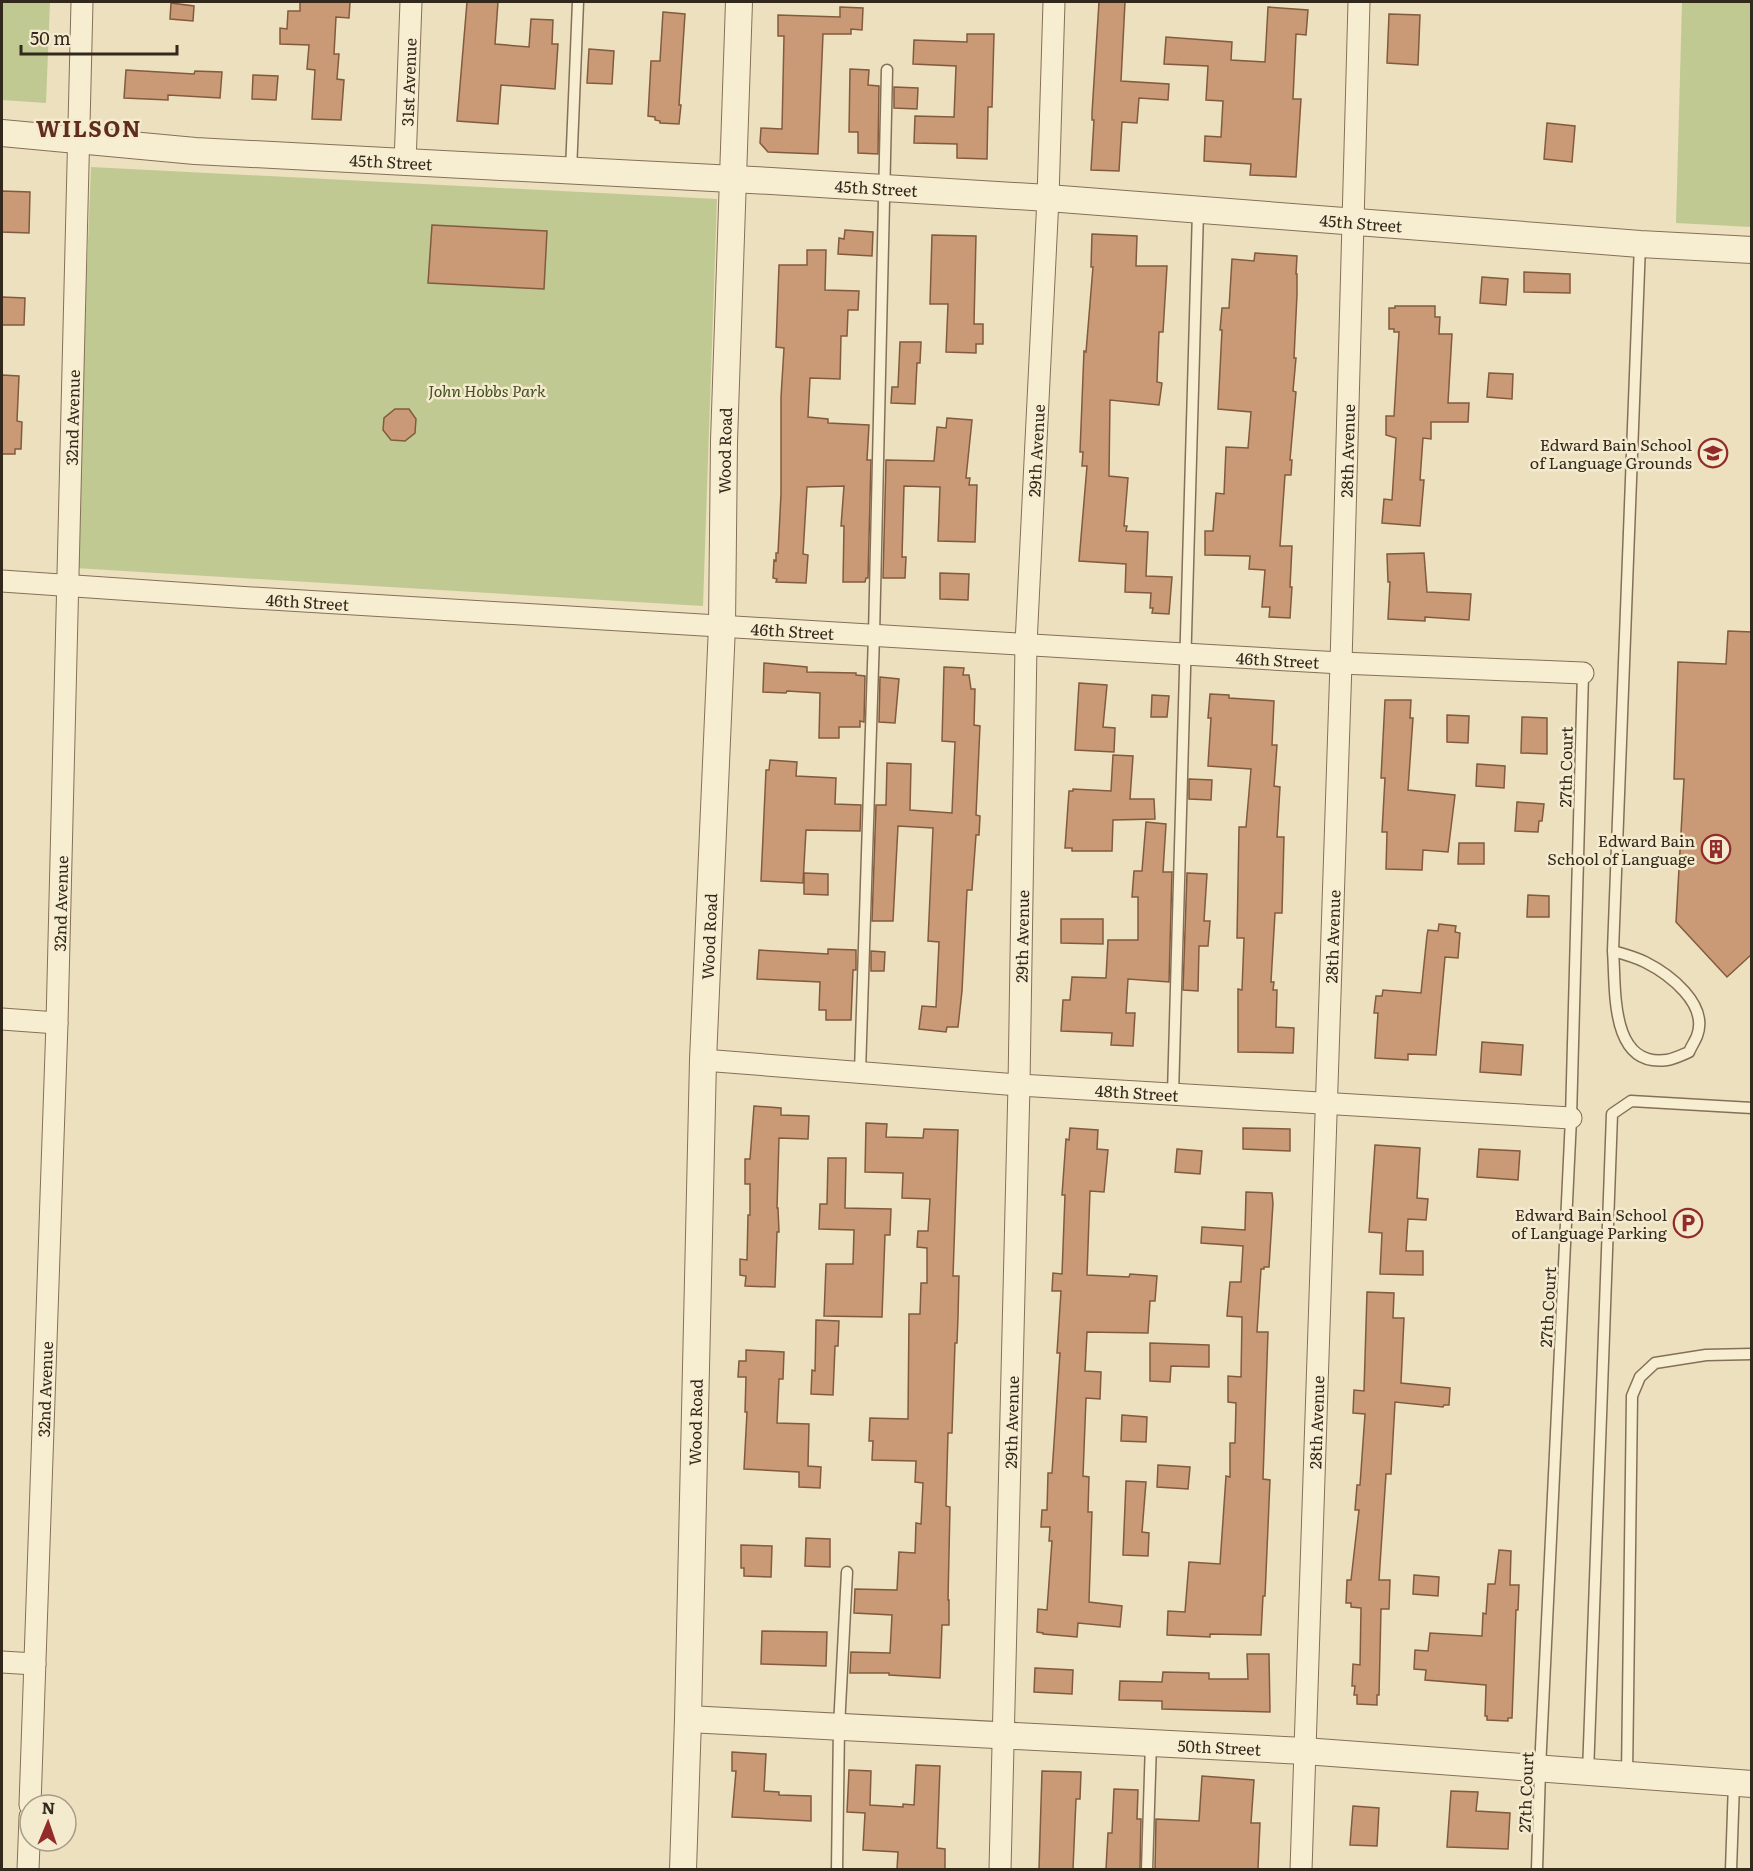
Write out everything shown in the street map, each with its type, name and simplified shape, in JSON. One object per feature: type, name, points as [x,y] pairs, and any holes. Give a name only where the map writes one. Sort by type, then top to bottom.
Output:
[{"type":"street","name":"32nd Avenue","points":[[30,1793],[57,1023],[82,2]]},
{"type":"street","name":"31st Avenue","points":[[405,163],[411,2]]},
{"type":"street","name":"Wood Road","points":[[683,1869],[703,1060],[722,626],[724,441],[739,2]]},
{"type":"street","name":"29th Avenue","points":[[1000,1869],[1019,1085],[1026,644],[1048,198],[1054,2]]},
{"type":"street","name":"28th Avenue","points":[[1301,1869],[1341,663],[1359,2]]},
{"type":"street","name":"45th Street","points":[[2,133],[195,151],[1048,198],[1353,223],[1752,250]]},
{"type":"street","name":"46th Street","points":[[2,581],[1185,654],[1582,673]]},
{"type":"street","points":[[2,1019],[57,1023]]},
{"type":"street","name":"48th Street","points":[[703,1060],[1019,1085],[1571,1118]]},
{"type":"street","points":[[2,1662],[35,1664]]},
{"type":"street","name":"50th Street","points":[[688,1719],[1304,1751],[1743,1783]]},
{"type":"street","points":[[28,1869],[29,1853]]},
{"type":"lane","points":[[571,171],[578,2]]},
{"type":"lane","points":[[860,1072],[874,635],[887,70]]},
{"type":"lane","points":[[1173,1094],[1198,211]]},
{"type":"lane","points":[[1614,951],[1644,961],[1685,990],[1698,1010],[1698,1034],[1689,1052],[1667,1060],[1650,1060],[1632,1052],[1623,1038],[1617,1011],[1614,951],[1640,244]]},
{"type":"lane","name":"27th Court","points":[[1538,1869],[1540,1769],[1571,1118],[1582,673]]},
{"type":"lane","points":[[1588,1773],[1612,1114],[1631,1101],[1752,1108]]},
{"type":"lane","points":[[1627,1776],[1632,1396],[1640,1377],[1655,1363],[1706,1355],[1752,1354]]},
{"type":"lane","points":[[837,1869],[839,1726],[847,1572]]},
{"type":"lane","points":[[1147,1869],[1151,1742]]},
{"type":"lane","points":[[1731,1869],[1743,1783]]},
{"type":"green space","points":[[2,2],[50,2],[46,103],[2,100]]},
{"type":"green space","points":[[1682,2],[1751,2],[1751,227],[1676,223]]},
{"type":"green space","name":"John Hobbs Park","points":[[91,167],[717,199],[703,606],[75,568]]},
{"type":"building","points":[[300,2],[350,2],[349,18],[336,17],[334,54],[339,54],[337,79],[344,80],[341,120],[312,119],[315,70],[307,69],[309,45],[280,44],[280,28],[287,29],[288,11],[300,11]]},
{"type":"building","points":[[467,2],[498,2],[495,44],[529,47],[531,19],[553,20],[552,44],[558,44],[555,89],[501,85],[498,124],[457,121]]},
{"type":"building","points":[[1099,2],[1125,2],[1121,81],[1169,84],[1168,100],[1139,98],[1137,123],[1122,122],[1119,171],[1091,170]]},
{"type":"building","points":[[171,3],[194,6],[193,21],[170,19]]},
{"type":"building","points":[[840,7],[863,8],[862,30],[851,29],[851,34],[823,34],[818,154],[768,152],[760,143],[761,128],[782,129],[784,36],[778,36],[778,15],[840,17]]},
{"type":"building","points":[[1268,7],[1308,10],[1306,35],[1296,34],[1293,99],[1301,99],[1296,177],[1250,175],[1251,164],[1204,161],[1205,136],[1221,137],[1223,101],[1206,100],[1208,66],[1164,64],[1166,37],[1232,42],[1231,60],[1265,62]]},
{"type":"building","points":[[663,12],[685,14],[679,124],[660,123],[655,120],[655,117],[648,116],[651,61],[660,61]]},
{"type":"building","points":[[1389,14],[1420,15],[1418,65],[1387,63]]},
{"type":"building","points":[[967,34],[994,34],[992,107],[988,107],[987,159],[957,158],[957,144],[914,143],[915,116],[954,117],[956,66],[913,64],[914,40],[967,42]]},
{"type":"building","points":[[589,49],[614,51],[612,84],[587,83]]},
{"type":"building","points":[[850,69],[869,70],[868,85],[879,86],[878,154],[858,153],[858,132],[849,132]]},
{"type":"building","points":[[126,70],[194,74],[195,71],[222,72],[220,98],[168,95],[168,100],[124,98]]},
{"type":"building","points":[[253,75],[278,76],[276,100],[252,99]]},
{"type":"building","points":[[894,87],[918,88],[917,109],[894,108]]},
{"type":"building","points":[[1547,123],[1575,126],[1572,162],[1544,159]]},
{"type":"building","points":[[2,191],[30,192],[29,233],[2,232]]},
{"type":"building","points":[[432,225],[547,231],[544,289],[428,283]]},
{"type":"building","points":[[845,230],[873,232],[872,256],[838,254],[839,238],[844,239]]},
{"type":"building","points":[[1092,234],[1137,236],[1136,266],[1167,266],[1163,332],[1159,332],[1157,382],[1162,383],[1159,405],[1110,400],[1109,476],[1128,478],[1124,526],[1127,526],[1126,531],[1148,532],[1146,576],[1172,577],[1169,614],[1152,613],[1151,593],[1125,592],[1126,564],[1079,561],[1087,466],[1082,466],[1083,452],[1080,452],[1084,351],[1086,352],[1093,267],[1091,267]]},
{"type":"building","points":[[932,235],[976,236],[974,324],[983,324],[983,344],[976,344],[976,353],[946,352],[948,304],[930,304]]},
{"type":"building","points":[[807,250],[826,250],[825,290],[859,291],[858,310],[848,310],[847,336],[841,336],[840,379],[810,378],[808,417],[828,419],[828,423],[869,425],[867,460],[871,460],[868,578],[865,582],[843,582],[844,526],[841,526],[844,486],[807,487],[803,554],[808,555],[806,583],[776,582],[777,579],[773,578],[774,560],[776,561],[776,553],[778,553],[781,494],[781,397],[784,348],[776,347],[779,265],[807,265]]},
{"type":"building","points":[[1255,253],[1297,256],[1294,358],[1296,358],[1293,391],[1296,392],[1290,460],[1292,460],[1291,475],[1285,475],[1280,546],[1292,546],[1290,618],[1269,617],[1270,607],[1262,607],[1265,570],[1249,569],[1250,556],[1205,555],[1205,531],[1213,531],[1216,493],[1224,494],[1226,447],[1248,448],[1251,412],[1218,409],[1222,330],[1220,330],[1222,308],[1229,308],[1232,259],[1254,261]]},
{"type":"building","points":[[1524,272],[1570,274],[1570,293],[1524,292]]},
{"type":"building","points":[[1482,277],[1508,279],[1506,305],[1480,303]]},
{"type":"building","points":[[2,297],[25,298],[24,325],[2,325]]},
{"type":"building","points":[[1395,306],[1435,306],[1435,317],[1440,317],[1439,334],[1452,334],[1448,403],[1469,403],[1468,422],[1431,422],[1431,439],[1423,438],[1420,480],[1424,480],[1420,526],[1382,523],[1384,499],[1392,500],[1396,438],[1386,435],[1386,416],[1394,416],[1399,332],[1389,329],[1389,308],[1395,308]]},
{"type":"building","points":[[900,342],[921,342],[920,363],[917,363],[915,404],[891,403],[892,387],[898,387]]},
{"type":"building","points":[[1489,373],[1513,374],[1512,399],[1487,397]]},
{"type":"building","points":[[2,375],[19,376],[17,421],[22,422],[21,449],[15,449],[15,454],[2,454]]},
{"type":"building","points":[[395,409],[409,409],[416,419],[415,433],[405,441],[391,440],[383,430],[384,418]]},
{"type":"building","points":[[947,418],[972,420],[966,478],[970,478],[969,485],[977,485],[975,542],[938,541],[940,487],[904,486],[902,557],[906,557],[905,578],[883,578],[886,460],[934,461],[937,427],[946,428]]},
{"type":"building","points":[[1424,553],[1427,592],[1471,594],[1469,620],[1425,617],[1425,621],[1388,619],[1390,582],[1388,582],[1387,554]]},
{"type":"building","points":[[940,573],[969,574],[968,600],[940,599]]},
{"type":"building","name":"Edward Bain School of Language","points":[[1728,631],[1752,632],[1752,954],[1727,977],[1676,922],[1684,779],[1674,779],[1678,662],[1726,664]]},
{"type":"building","points":[[764,663],[807,667],[807,672],[856,673],[856,675],[865,676],[864,722],[860,721],[860,727],[839,727],[839,738],[819,738],[820,693],[763,692]]},
{"type":"building","points":[[944,667],[964,668],[963,675],[969,675],[971,689],[975,689],[974,725],[980,726],[976,815],[980,816],[979,835],[976,835],[972,890],[967,890],[958,1027],[947,1027],[946,1032],[919,1029],[922,1006],[936,1007],[939,942],[928,941],[933,828],[898,826],[893,921],[872,921],[876,805],[886,805],[887,763],[911,764],[910,810],[952,813],[955,742],[942,741]]},
{"type":"building","points":[[880,677],[899,679],[895,723],[879,722]]},
{"type":"building","points":[[1079,683],[1107,685],[1103,727],[1115,728],[1114,752],[1075,750]]},
{"type":"building","points":[[1210,694],[1229,695],[1229,698],[1274,701],[1272,745],[1277,745],[1274,786],[1280,787],[1277,837],[1284,837],[1282,913],[1275,913],[1271,982],[1274,982],[1273,990],[1277,990],[1276,1027],[1294,1028],[1293,1053],[1238,1052],[1238,989],[1242,990],[1244,938],[1237,938],[1239,827],[1246,827],[1251,769],[1208,766]]},
{"type":"building","points":[[1152,695],[1169,696],[1167,717],[1151,717]]},
{"type":"building","points":[[1385,700],[1411,700],[1410,718],[1413,718],[1408,790],[1455,795],[1448,852],[1423,850],[1422,870],[1386,869],[1387,832],[1382,832],[1385,778],[1381,778]]},
{"type":"building","points":[[1447,715],[1469,716],[1468,743],[1447,742]]},
{"type":"building","points":[[1522,717],[1547,718],[1547,754],[1521,753]]},
{"type":"building","points":[[1113,755],[1133,756],[1130,799],[1154,799],[1155,819],[1113,820],[1112,851],[1072,851],[1072,848],[1065,848],[1069,791],[1073,789],[1111,791]]},
{"type":"building","points":[[770,760],[797,762],[796,776],[836,778],[835,804],[861,805],[860,831],[806,830],[803,883],[761,881],[766,770],[769,770]]},
{"type":"building","points":[[1477,764],[1505,766],[1504,788],[1476,786]]},
{"type":"building","points":[[1189,779],[1212,780],[1211,800],[1189,799]]},
{"type":"building","points":[[1517,802],[1544,804],[1538,832],[1515,831]]},
{"type":"building","points":[[1146,822],[1166,824],[1163,872],[1172,872],[1169,982],[1128,979],[1126,1013],[1135,1013],[1133,1046],[1111,1045],[1112,1033],[1061,1031],[1063,1000],[1070,1000],[1072,977],[1106,978],[1108,940],[1138,940],[1138,897],[1132,897],[1134,871],[1142,871]]},
{"type":"building","points":[[1459,843],[1484,843],[1484,864],[1458,864]]},
{"type":"building","points":[[804,873],[828,874],[828,895],[804,894]]},
{"type":"building","points":[[1187,873],[1207,874],[1204,921],[1210,921],[1208,946],[1199,946],[1198,991],[1183,990]]},
{"type":"building","points":[[1528,895],[1549,896],[1549,917],[1527,917]]},
{"type":"building","points":[[1061,919],[1103,919],[1103,944],[1061,943]]},
{"type":"building","points":[[1439,924],[1456,926],[1455,932],[1460,933],[1458,958],[1445,957],[1436,1055],[1408,1054],[1408,1060],[1375,1058],[1378,1013],[1374,1013],[1376,996],[1382,996],[1383,990],[1421,993],[1428,930],[1438,931]]},
{"type":"building","points":[[828,949],[856,950],[851,1020],[826,1020],[826,1010],[819,1010],[820,982],[757,979],[759,950],[828,954]]},
{"type":"building","points":[[871,951],[885,952],[884,971],[871,971]]},
{"type":"building","points":[[1482,1042],[1523,1045],[1521,1075],[1480,1072]]},
{"type":"building","points":[[754,1106],[781,1108],[781,1115],[809,1116],[808,1139],[779,1138],[777,1208],[779,1232],[777,1232],[775,1287],[745,1286],[746,1276],[740,1275],[740,1259],[747,1260],[750,1184],[745,1184],[745,1159],[750,1159]]},
{"type":"building","points":[[866,1123],[887,1124],[886,1137],[923,1138],[924,1129],[958,1130],[953,1276],[959,1276],[958,1317],[952,1433],[948,1433],[946,1506],[950,1507],[949,1625],[942,1625],[940,1678],[889,1675],[889,1673],[850,1673],[851,1652],[890,1653],[892,1615],[854,1613],[855,1589],[897,1590],[899,1552],[915,1553],[916,1523],[921,1524],[923,1483],[915,1482],[916,1461],[872,1460],[873,1441],[869,1441],[870,1418],[908,1419],[909,1314],[920,1314],[921,1283],[927,1283],[927,1248],[917,1247],[918,1231],[928,1231],[930,1199],[902,1198],[903,1173],[865,1172]]},
{"type":"building","points":[[1070,1128],[1098,1130],[1097,1149],[1108,1150],[1104,1192],[1090,1191],[1087,1275],[1157,1276],[1155,1301],[1150,1301],[1148,1333],[1087,1332],[1085,1371],[1101,1372],[1100,1399],[1086,1398],[1083,1476],[1089,1477],[1088,1512],[1092,1512],[1089,1602],[1122,1606],[1120,1627],[1078,1623],[1077,1637],[1037,1632],[1038,1609],[1047,1610],[1052,1541],[1049,1541],[1050,1527],[1041,1527],[1042,1510],[1047,1510],[1048,1473],[1052,1473],[1060,1353],[1057,1353],[1061,1291],[1052,1291],[1053,1273],[1062,1274],[1065,1195],[1062,1195],[1066,1139],[1069,1140]]},
{"type":"building","points":[[1243,1128],[1290,1129],[1290,1151],[1243,1149]]},
{"type":"building","points":[[1375,1145],[1420,1148],[1417,1198],[1428,1199],[1426,1220],[1408,1219],[1406,1251],[1423,1251],[1423,1275],[1380,1274],[1382,1233],[1369,1232]]},
{"type":"building","points":[[1177,1149],[1202,1151],[1200,1174],[1175,1172]]},
{"type":"building","points":[[1479,1149],[1520,1151],[1518,1180],[1477,1177]]},
{"type":"building","points":[[828,1158],[846,1158],[845,1208],[891,1209],[890,1235],[885,1235],[882,1317],[824,1316],[826,1264],[853,1264],[854,1230],[819,1229],[820,1204],[827,1204]]},
{"type":"building","points":[[1246,1192],[1272,1193],[1273,1203],[1269,1267],[1261,1269],[1257,1332],[1268,1332],[1263,1479],[1270,1480],[1261,1635],[1210,1634],[1210,1637],[1167,1635],[1168,1611],[1185,1612],[1189,1562],[1220,1564],[1226,1476],[1230,1477],[1230,1443],[1235,1443],[1236,1403],[1228,1402],[1228,1376],[1241,1377],[1242,1317],[1227,1316],[1230,1282],[1241,1282],[1243,1246],[1201,1243],[1202,1227],[1245,1230]]},
{"type":"building","points":[[1367,1292],[1394,1293],[1393,1318],[1404,1318],[1401,1383],[1450,1388],[1449,1405],[1443,1407],[1395,1402],[1391,1474],[1386,1474],[1379,1580],[1390,1580],[1389,1609],[1381,1609],[1377,1705],[1357,1704],[1357,1695],[1354,1695],[1353,1664],[1360,1665],[1361,1608],[1351,1607],[1351,1603],[1346,1603],[1347,1580],[1351,1580],[1359,1510],[1355,1510],[1357,1485],[1360,1485],[1365,1414],[1353,1413],[1354,1390],[1364,1391]]},
{"type":"building","points":[[816,1320],[839,1321],[838,1346],[835,1346],[833,1395],[811,1394],[812,1370],[815,1371]]},
{"type":"building","points":[[1150,1343],[1209,1345],[1209,1367],[1171,1366],[1170,1382],[1150,1381]]},
{"type":"building","points":[[746,1350],[784,1352],[783,1379],[779,1379],[777,1423],[809,1424],[808,1466],[821,1467],[820,1488],[799,1487],[799,1472],[744,1469],[746,1377],[738,1377],[739,1361],[746,1361]]},
{"type":"building","points":[[1122,1415],[1147,1417],[1146,1442],[1121,1441]]},
{"type":"building","points":[[1158,1465],[1190,1467],[1188,1489],[1157,1487]]},
{"type":"building","points":[[1126,1481],[1146,1482],[1142,1532],[1149,1533],[1148,1556],[1123,1555]]},
{"type":"building","points":[[806,1538],[830,1539],[830,1567],[805,1566]]},
{"type":"building","points":[[741,1545],[772,1546],[771,1577],[744,1576],[744,1568],[741,1568]]},
{"type":"building","points":[[1499,1550],[1511,1551],[1510,1585],[1519,1585],[1512,1718],[1508,1718],[1508,1721],[1487,1720],[1485,1716],[1486,1685],[1425,1680],[1426,1670],[1414,1669],[1415,1650],[1428,1651],[1430,1633],[1482,1636],[1488,1584],[1495,1584]]},
{"type":"building","points":[[1414,1575],[1439,1577],[1438,1596],[1413,1594]]},
{"type":"building","points":[[762,1631],[827,1632],[826,1666],[761,1664]]},
{"type":"building","points":[[1247,1654],[1269,1654],[1270,1712],[1162,1709],[1162,1701],[1119,1700],[1120,1681],[1162,1682],[1163,1672],[1209,1673],[1209,1679],[1248,1679]]},
{"type":"building","points":[[1035,1668],[1073,1670],[1072,1694],[1034,1692]]},
{"type":"building","points":[[732,1752],[766,1754],[764,1791],[779,1792],[779,1795],[811,1796],[811,1821],[732,1817],[736,1771],[732,1771]]},
{"type":"building","points":[[916,1765],[940,1766],[937,1848],[945,1849],[945,1869],[897,1869],[898,1852],[863,1850],[865,1813],[847,1812],[849,1770],[871,1771],[870,1805],[903,1807],[903,1804],[914,1805]]},
{"type":"building","points":[[1042,1771],[1081,1772],[1080,1799],[1076,1799],[1073,1869],[1039,1869]]},
{"type":"building","points":[[1202,1776],[1254,1780],[1251,1823],[1260,1823],[1258,1869],[1155,1869],[1156,1819],[1199,1821]]},
{"type":"building","points":[[1114,1789],[1138,1790],[1137,1819],[1141,1819],[1140,1869],[1106,1869],[1108,1833],[1112,1833]]},
{"type":"building","points":[[1451,1791],[1478,1792],[1476,1811],[1510,1813],[1508,1849],[1447,1847]]},
{"type":"building","points":[[1353,1806],[1379,1808],[1377,1846],[1350,1845]]},
{"type":"place","name":"Edward Bain School of Language Grounds","points":[[1713,453]]},
{"type":"place","name":"Edward Bain School of Language","points":[[1716,849]]},
{"type":"place","name":"Edward Bain School of Language Parking","points":[[1688,1223]]},
{"type":"district","name":"WILSON","points":[[89,127]]}]
